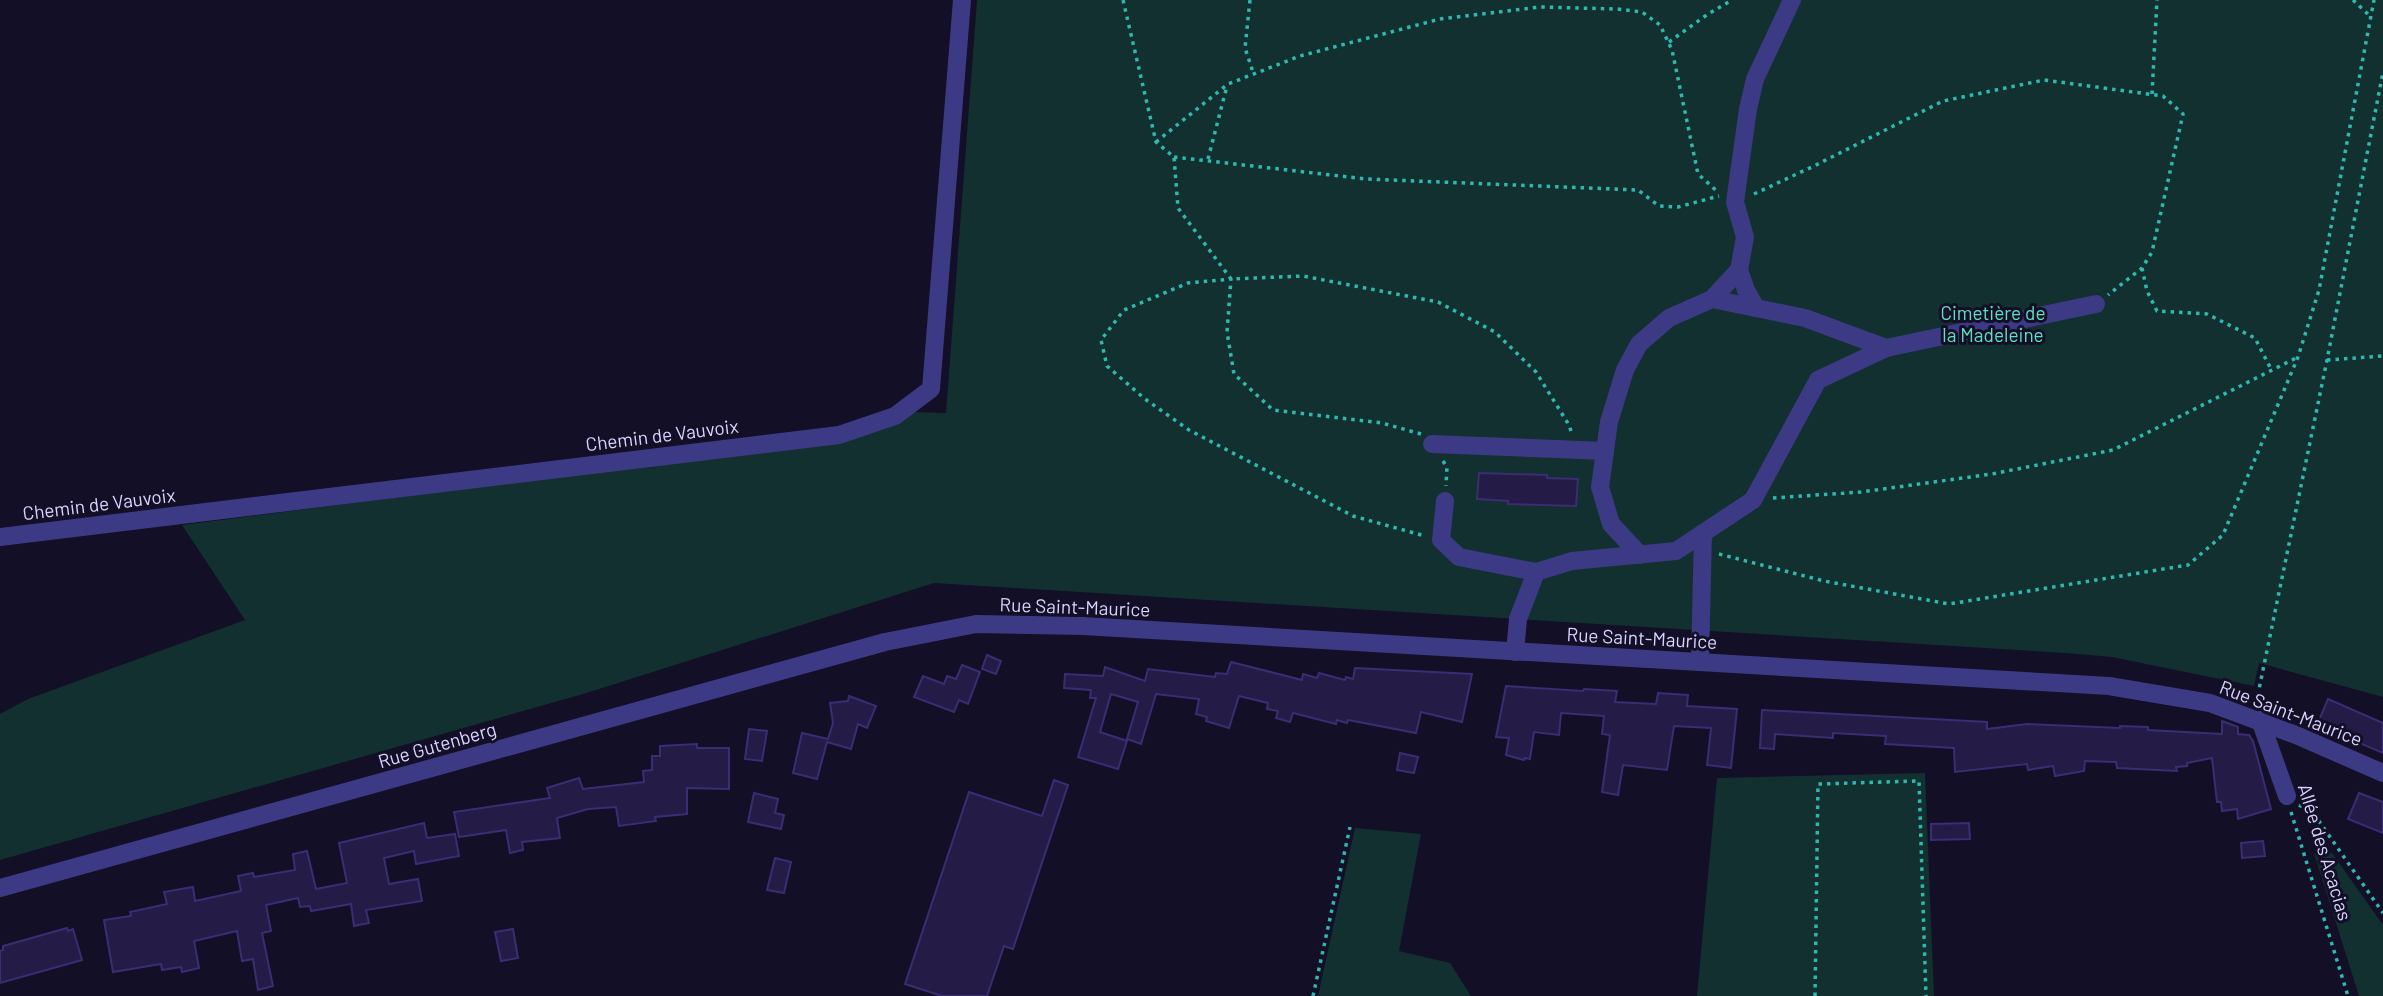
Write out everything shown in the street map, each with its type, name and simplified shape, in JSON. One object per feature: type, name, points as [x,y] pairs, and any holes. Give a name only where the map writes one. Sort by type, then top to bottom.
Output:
[{"type":"street","name":"Chemin de Vauvoix","points":[[0,537],[839,435],[895,416],[931,388],[962,0]]},
{"type":"street","points":[[1756,308],[1745,290],[1739,270],[1745,237],[1735,202],[1755,79],[1792,0]]},
{"type":"street","points":[[1640,555],[1611,524],[1601,486],[1609,422],[1625,370],[1639,344],[1669,318],[1712,299],[1739,270]]},
{"type":"street","points":[[1712,299],[1805,318],[1886,348]]},
{"type":"street","points":[[1445,501],[1441,540],[1459,557],[1536,572],[1572,561],[1676,551],[1753,500],[1818,380],[1886,348],[2096,304]]},
{"type":"street","points":[[1432,444],[1605,451]]},
{"type":"street","points":[[1699,662],[1703,533]]},
{"type":"street","points":[[1515,652],[1518,619],[1536,572]]},
{"type":"street","name":"Rue Saint-Maurice","points":[[885,642],[976,624],[1083,626],[2109,686],[2210,703],[2260,720],[2383,772]]},
{"type":"street","name":"Rue Gutenberg","points":[[0,888],[885,642]]},
{"type":"street","name":"Allée des Acacias","points":[[2260,720],[2287,796]]},
{"type":"path","points":[[1123,0],[1156,142],[1174,157],[1366,179],[1638,190],[1659,206],[1678,207],[1721,195]]},
{"type":"path","points":[[1250,0],[1245,48],[1253,72]]},
{"type":"path","points":[[1669,42],[1732,0]]},
{"type":"path","points":[[2152,94],[2157,0]]},
{"type":"path","points":[[2353,0],[2371,17]]},
{"type":"path","points":[[1703,552],[1713,552],[1824,581],[1949,604],[2188,565],[2223,535],[2298,358],[2319,290],[2374,0]]},
{"type":"path","points":[[2257,699],[2383,72]]},
{"type":"path","points":[[1208,159],[1228,84]]},
{"type":"path","points":[[1174,157],[1178,208],[1231,279],[1227,332],[1234,374],[1273,410],[1382,423],[1425,435],[1447,467],[1445,501]]},
{"type":"path","points":[[2142,268],[2147,291],[2157,311],[2207,314],[2255,338],[2272,371]]},
{"type":"path","points":[[1441,540],[1353,516],[1189,430],[1107,366],[1101,340],[1124,310],[1188,284],[1231,279],[1303,276],[1438,302],[1495,332],[1536,372],[1570,425],[1577,450]]},
{"type":"path","points":[[2327,360],[2383,356]]},
{"type":"path","points":[[1753,500],[1861,492],[1992,474],[2113,450],[2298,358]]},
{"type":"path","points":[[1815,996],[1818,783],[1919,781],[1926,996]]},
{"type":"path","points":[[2287,796],[2314,814],[2383,913]]},
{"type":"path","name":"Allée des Acacias","points":[[2287,796],[2348,996]]},
{"type":"path","points":[[1313,996],[1350,827]]},
{"type":"green space","name":"Cimetière de la Madeleine","points":[[977,0],[2383,0],[2383,697],[2259,663],[2254,686],[2112,657],[2066,653],[934,583],[583,694],[0,860],[0,714],[28,699],[245,620],[182,525],[830,442],[913,412],[946,413]]},
{"type":"green space","points":[[1925,773],[1934,996],[1697,996],[1717,778]]},
{"type":"green space","points":[[1355,828],[1421,834],[1399,951],[1450,963],[1471,996],[1318,996]]},
{"type":"green space","points":[[2314,853],[2332,853],[2383,925],[2383,996],[2359,996]]},
{"type":"building","points":[[1479,473],[1547,475],[1547,478],[1578,479],[1576,506],[1508,504],[1508,501],[1477,499]]},
{"type":"building","points":[[987,655],[1001,661],[996,674],[982,669]]},
{"type":"building","points":[[1231,662],[1302,680],[1303,674],[1317,678],[1319,673],[1345,680],[1346,677],[1353,679],[1355,668],[1472,674],[1462,722],[1421,712],[1416,733],[1348,720],[1347,723],[1337,720],[1336,724],[1293,713],[1290,722],[1276,718],[1278,711],[1267,709],[1268,703],[1239,696],[1229,728],[1206,721],[1207,717],[1196,714],[1199,699],[1156,694],[1141,744],[1127,739],[1138,702],[1111,694],[1100,732],[1127,741],[1118,769],[1078,757],[1096,698],[1090,698],[1091,690],[1064,688],[1065,674],[1103,676],[1105,667],[1145,681],[1148,669],[1215,677],[1216,673],[1227,674]]},
{"type":"building","points":[[962,665],[980,672],[968,704],[959,700],[954,712],[914,697],[923,676],[944,684],[947,676],[956,679]]},
{"type":"building","points":[[1506,686],[1617,691],[1615,702],[1656,704],[1658,693],[1688,695],[1687,706],[1737,709],[1731,768],[1707,765],[1711,728],[1674,726],[1667,770],[1623,765],[1618,795],[1602,792],[1610,735],[1602,734],[1604,716],[1561,713],[1559,735],[1534,732],[1530,759],[1506,755],[1509,738],[1496,737]]},
{"type":"building","points":[[849,696],[876,706],[867,728],[858,724],[851,749],[827,742],[817,779],[793,773],[802,733],[828,739],[833,723],[830,703],[848,701]]},
{"type":"building","points":[[2328,699],[2383,723],[2383,753],[2317,725]]},
{"type":"building","points":[[1762,710],[1987,722],[1987,729],[2027,724],[2148,727],[2148,730],[2222,734],[2222,721],[2238,727],[2238,734],[2249,735],[2253,741],[2271,809],[2238,819],[2237,809],[2222,811],[2221,802],[2217,802],[2212,758],[2176,767],[2177,771],[2117,768],[2116,762],[2085,761],[2084,771],[2055,776],[2053,766],[2028,770],[2027,764],[1955,772],[1954,748],[1885,744],[1886,736],[1833,733],[1833,738],[1775,734],[1774,749],[1760,748]]},
{"type":"building","points":[[749,729],[767,731],[762,761],[745,759]]},
{"type":"building","points":[[697,744],[697,748],[729,748],[729,789],[687,788],[687,814],[655,817],[656,821],[619,826],[616,807],[588,809],[557,818],[560,838],[522,842],[523,850],[510,853],[506,830],[459,837],[454,812],[550,798],[547,788],[579,778],[583,789],[644,782],[643,771],[652,770],[652,756],[660,756],[660,746]]},
{"type":"building","points":[[1400,753],[1418,757],[1414,773],[1397,770]]},
{"type":"building","points":[[1054,780],[1068,785],[1013,949],[1004,946],[987,996],[942,996],[905,984],[969,792],[1042,816]]},
{"type":"building","points":[[754,793],[778,799],[775,813],[784,815],[781,829],[748,822]]},
{"type":"building","points":[[2359,793],[2383,802],[2383,833],[2348,819]]},
{"type":"building","points":[[424,823],[427,838],[455,834],[459,856],[416,864],[414,851],[384,858],[389,884],[418,879],[422,901],[366,910],[369,923],[354,926],[351,904],[311,911],[310,906],[300,907],[298,898],[266,905],[271,931],[262,933],[273,986],[258,990],[253,959],[242,961],[237,931],[194,941],[199,968],[182,972],[181,967],[162,970],[161,964],[113,972],[104,920],[131,916],[130,912],[167,904],[164,892],[193,887],[195,901],[241,891],[238,876],[253,873],[254,877],[295,870],[293,854],[307,851],[316,889],[347,883],[339,843]]},
{"type":"building","points":[[1969,823],[1970,839],[1931,840],[1931,824]]},
{"type":"building","points":[[2263,841],[2265,856],[2242,858],[2241,843]]},
{"type":"building","points":[[775,858],[791,862],[784,893],[767,890]]},
{"type":"building","points":[[67,928],[68,931],[73,929],[82,960],[0,983],[0,951],[3,946]]},
{"type":"building","points":[[513,929],[518,958],[501,961],[495,932]]}]
